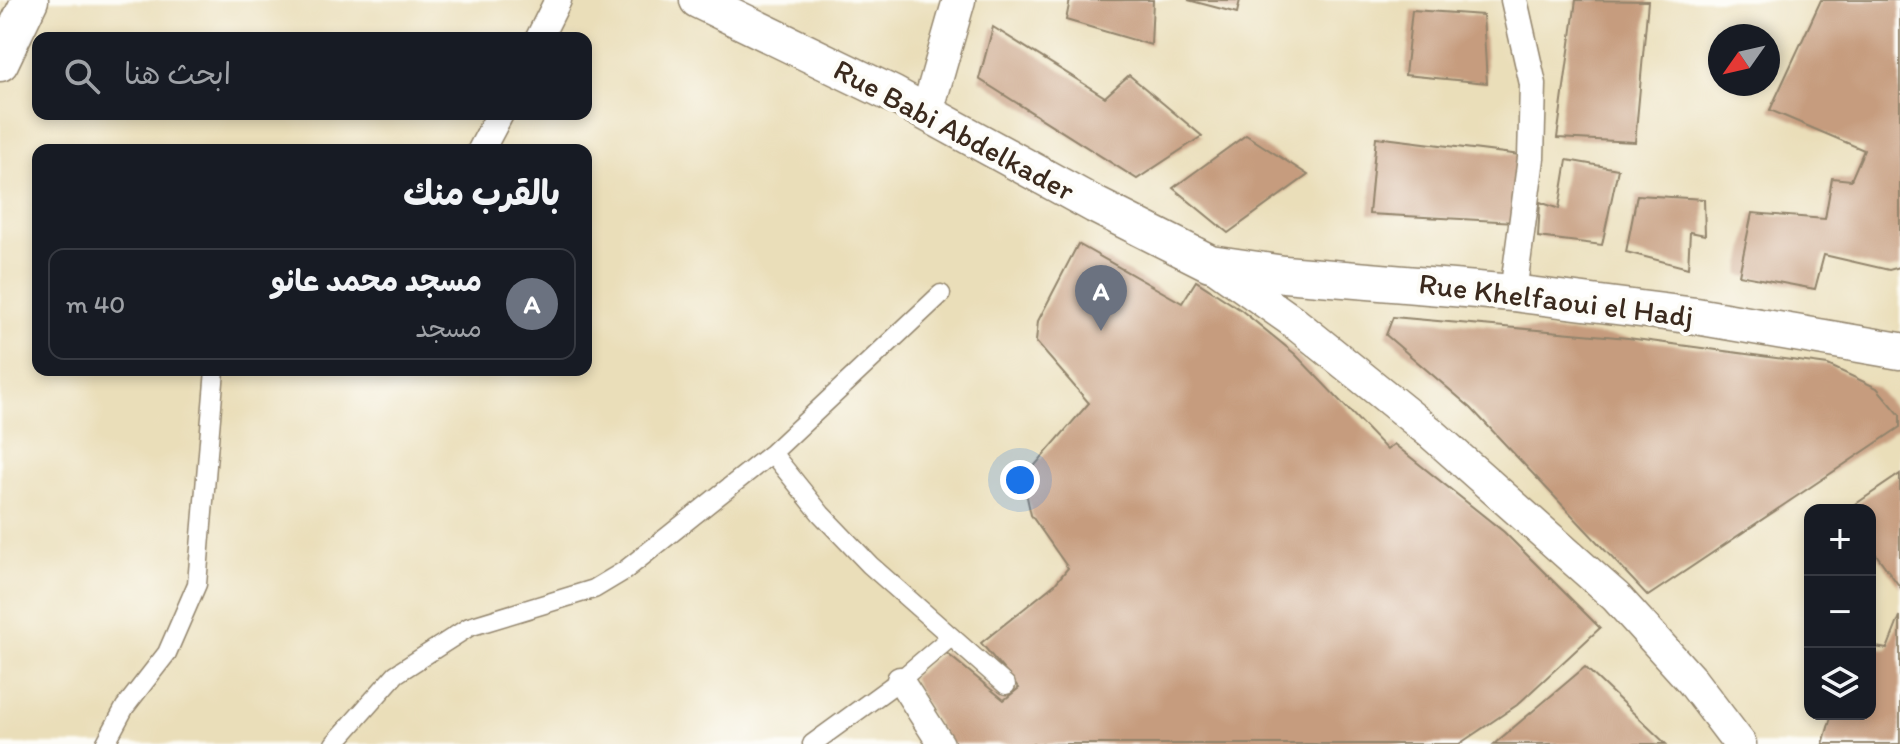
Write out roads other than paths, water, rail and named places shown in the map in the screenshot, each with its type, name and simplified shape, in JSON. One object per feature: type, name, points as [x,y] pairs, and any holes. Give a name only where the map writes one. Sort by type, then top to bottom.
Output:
[{"type":"main road","points":[[0,63],[30,0]]},
{"type":"main road","name":"Rue Babi Abdelkader","points":[[698,0],[927,112],[1095,205],[1210,263]]},
{"type":"main road","name":"Rue Khelfaoui el Hadj","points":[[1210,263],[1284,274],[1513,293],[1696,316],[1900,351]]},
{"type":"street","points":[[542,32],[558,0]]},
{"type":"street","points":[[927,112],[959,0]]},
{"type":"street","points":[[1513,293],[1531,158],[1533,84],[1514,0]]},
{"type":"street","points":[[484,144],[497,120]]},
{"type":"street","points":[[1210,263],[1291,320],[1420,424],[1616,597],[1692,681],[1740,744]]},
{"type":"street","points":[[334,744],[396,674],[469,627],[594,589],[624,571],[772,453],[941,294]]},
{"type":"street","points":[[105,744],[125,707],[167,653],[197,584],[214,376]]},
{"type":"street","points":[[772,453],[821,514],[870,565],[1006,685]]},
{"type":"street","points":[[812,744],[900,680],[951,637]]},
{"type":"street","points":[[900,680],[941,744]]},
{"type":"place","name":"مسجد محمد عانو","points":[[1101,331]]}]
